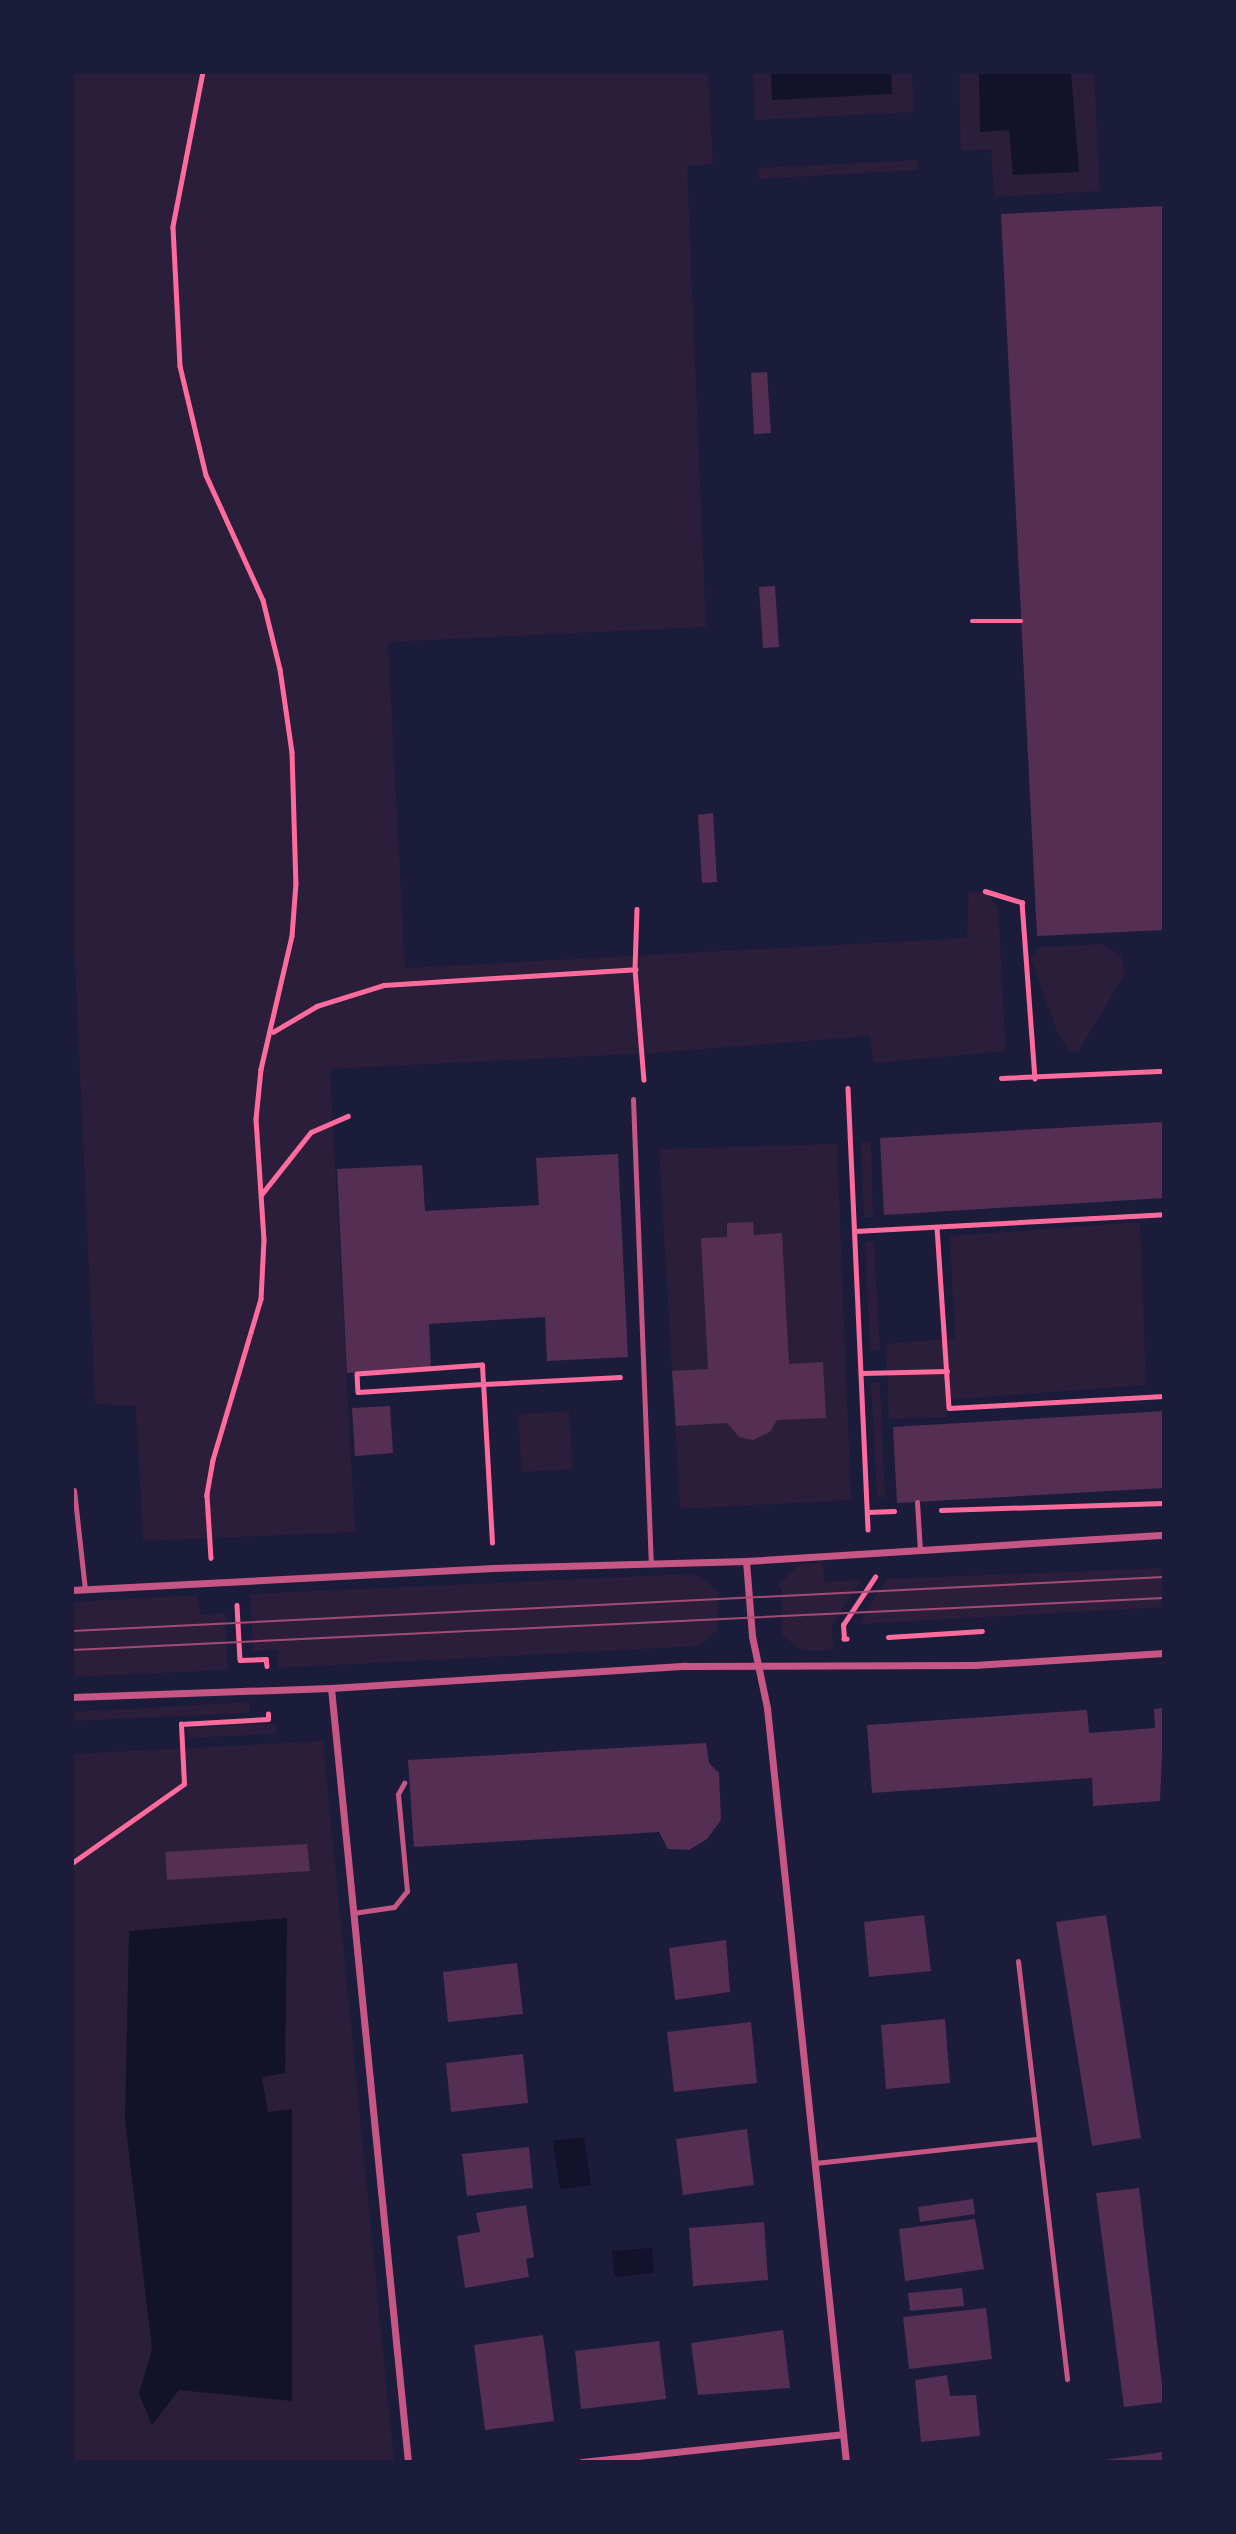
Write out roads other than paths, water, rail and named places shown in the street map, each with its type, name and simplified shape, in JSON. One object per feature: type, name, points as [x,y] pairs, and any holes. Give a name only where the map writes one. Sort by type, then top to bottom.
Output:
[{"type":"street","points":[[72,1590],[493,1568],[746,1561],[1164,1535]]},
{"type":"street","points":[[746,1561],[757,1665],[767,1707],[846,2462]]},
{"type":"street","points":[[72,1697],[268,1687],[331,1688],[757,1665],[810,1669],[974,1665],[1164,1653]]},
{"type":"street","points":[[331,1688],[408,2462]]},
{"type":"street","points":[[582,2462],[844,2434]]},
{"type":"lane","points":[[633,1099],[651,1565]]},
{"type":"lane","points":[[74,1490],[85,1589]]},
{"type":"lane","points":[[917,1502],[920,1551]]},
{"type":"lane","points":[[353,1913],[394,1907],[407,1891],[398,1794],[404,1783]]},
{"type":"lane","points":[[1018,1961],[1037,2139],[1068,2379]]},
{"type":"lane","points":[[815,2163],[1037,2139]]},
{"type":"tram line","points":[[72,1631],[1164,1577]]},
{"type":"tram line","points":[[72,1650],[1164,1598]]}]
